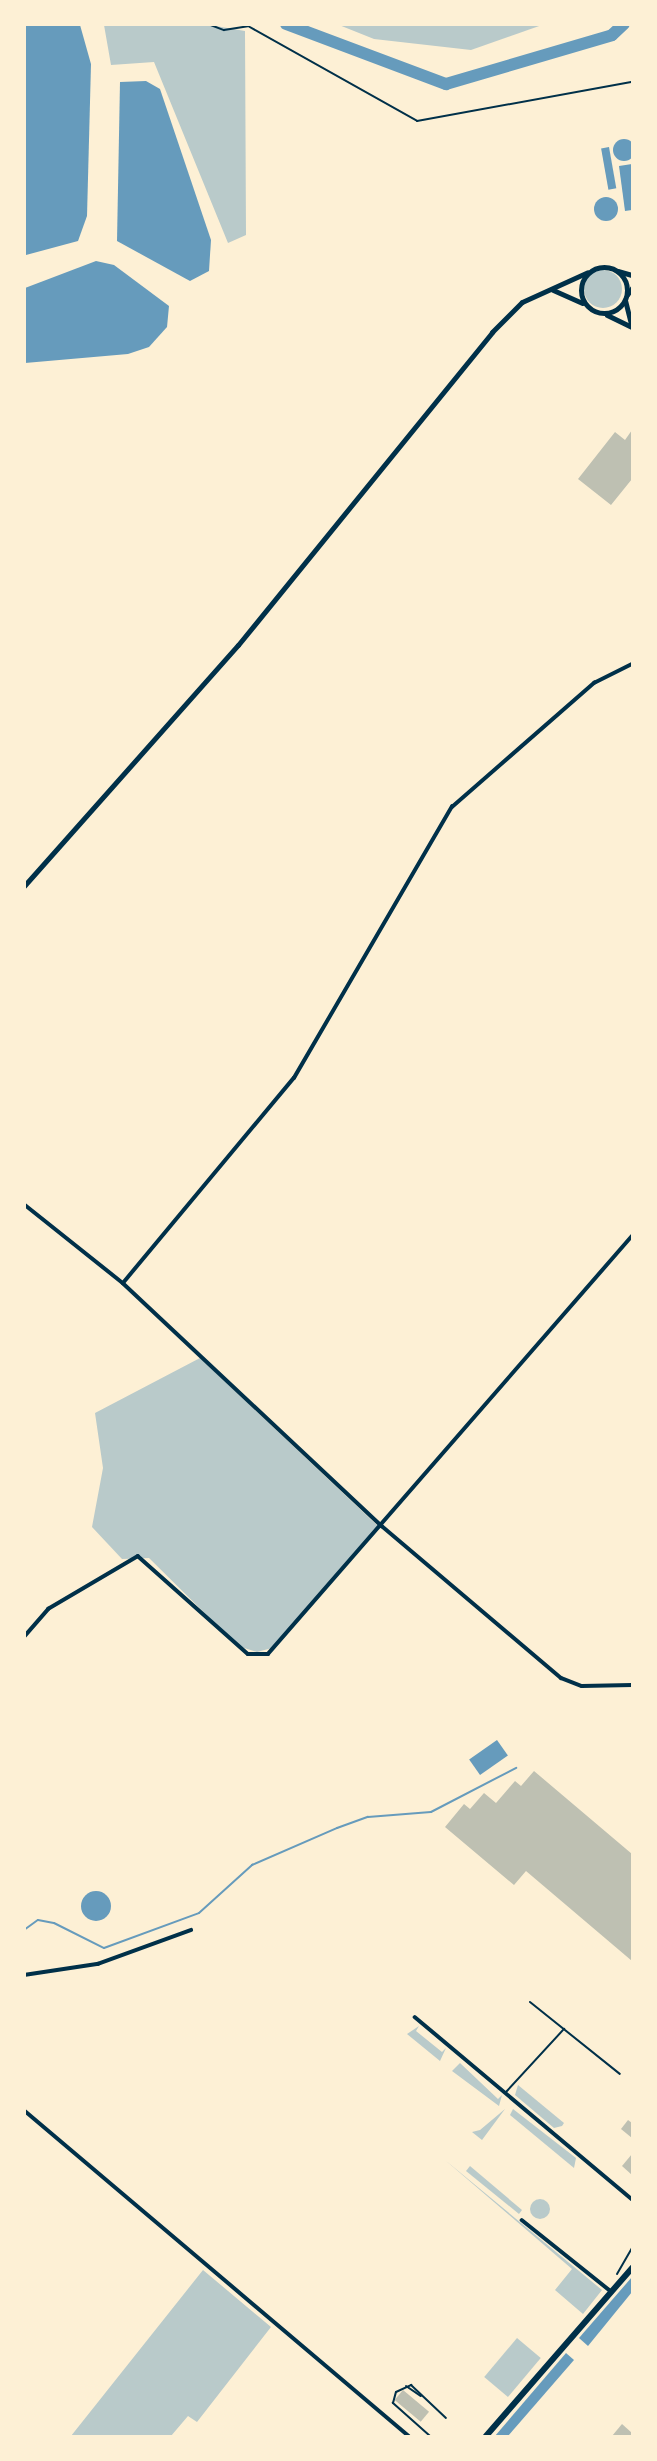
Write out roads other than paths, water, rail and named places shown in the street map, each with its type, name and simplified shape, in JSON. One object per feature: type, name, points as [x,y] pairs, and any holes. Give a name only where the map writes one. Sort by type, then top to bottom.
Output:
[{"type":"main road","points":[[25,883],[238,645],[492,332],[522,302],[603,266],[618,271],[632,327],[550,290]]},
{"type":"main road","points":[[586,306],[580,285],[588,272]]},
{"type":"main road","points":[[600,313],[626,298]]},
{"type":"main road","points":[[486,2437],[632,2268]]},
{"type":"street","points":[[618,271],[632,275]]},
{"type":"street","points":[[626,298],[632,288]]},
{"type":"street","points":[[123,1283],[294,1078],[452,807],[594,682],[632,664]]},
{"type":"street","points":[[24,1204],[123,1283],[382,1526],[561,1678],[582,1686],[632,1685]]},
{"type":"street","points":[[24,1637],[48,1609],[138,1556],[248,1654],[268,1654],[632,1236]]},
{"type":"street","points":[[24,1975],[99,1964],[191,1930]]},
{"type":"street","points":[[415,2017],[632,2199]]},
{"type":"street","points":[[24,2110],[409,2437]]},
{"type":"street","points":[[523,2220],[612,2292]]},
{"type":"lane","points":[[530,2002],[620,2074]]},
{"type":"lane","points":[[505,2093],[564,2029]]},
{"type":"lane","points":[[430,2436],[392,2400],[406,2385],[446,2418]]},
{"type":"water","points":[[25,24],[80,25],[91,64],[87,216],[78,241],[26,255]]},
{"type":"water","points":[[146,81],[160,89],[211,240],[209,271],[190,281],[117,241],[120,82]]},
{"type":"water","points":[[624,139],[632,142],[635,150],[632,158],[624,161],[616,158],[613,150],[616,142]]},
{"type":"water","points":[[609,147],[616,188],[608,190],[601,148]]},
{"type":"water","points":[[632,164],[632,210],[625,211],[619,166]]},
{"type":"water","points":[[606,197],[615,200],[618,209],[615,218],[606,221],[597,218],[594,209],[597,200]]},
{"type":"water","points":[[96,261],[114,265],[169,306],[167,327],[149,347],[128,354],[25,363],[25,288]]},
{"type":"water","points":[[497,1740],[508,1756],[480,1775],[469,1760]]},
{"type":"water","points":[[96,1891],[107,1895],[111,1906],[107,1917],[96,1921],[85,1917],[81,1906],[85,1895]]},
{"type":"water","points":[[632,2277],[632,2292],[588,2346],[579,2338]]},
{"type":"water","points":[[566,2353],[574,2360],[508,2436],[495,2436]]},
{"type":"waterway","points":[[286,24],[446,84],[612,35],[624,24]]},
{"type":"waterway","points":[[24,1930],[38,1920],[54,1923],[104,1948],[199,1913],[252,1865],[368,1817],[431,1812],[516,1768]]}]
